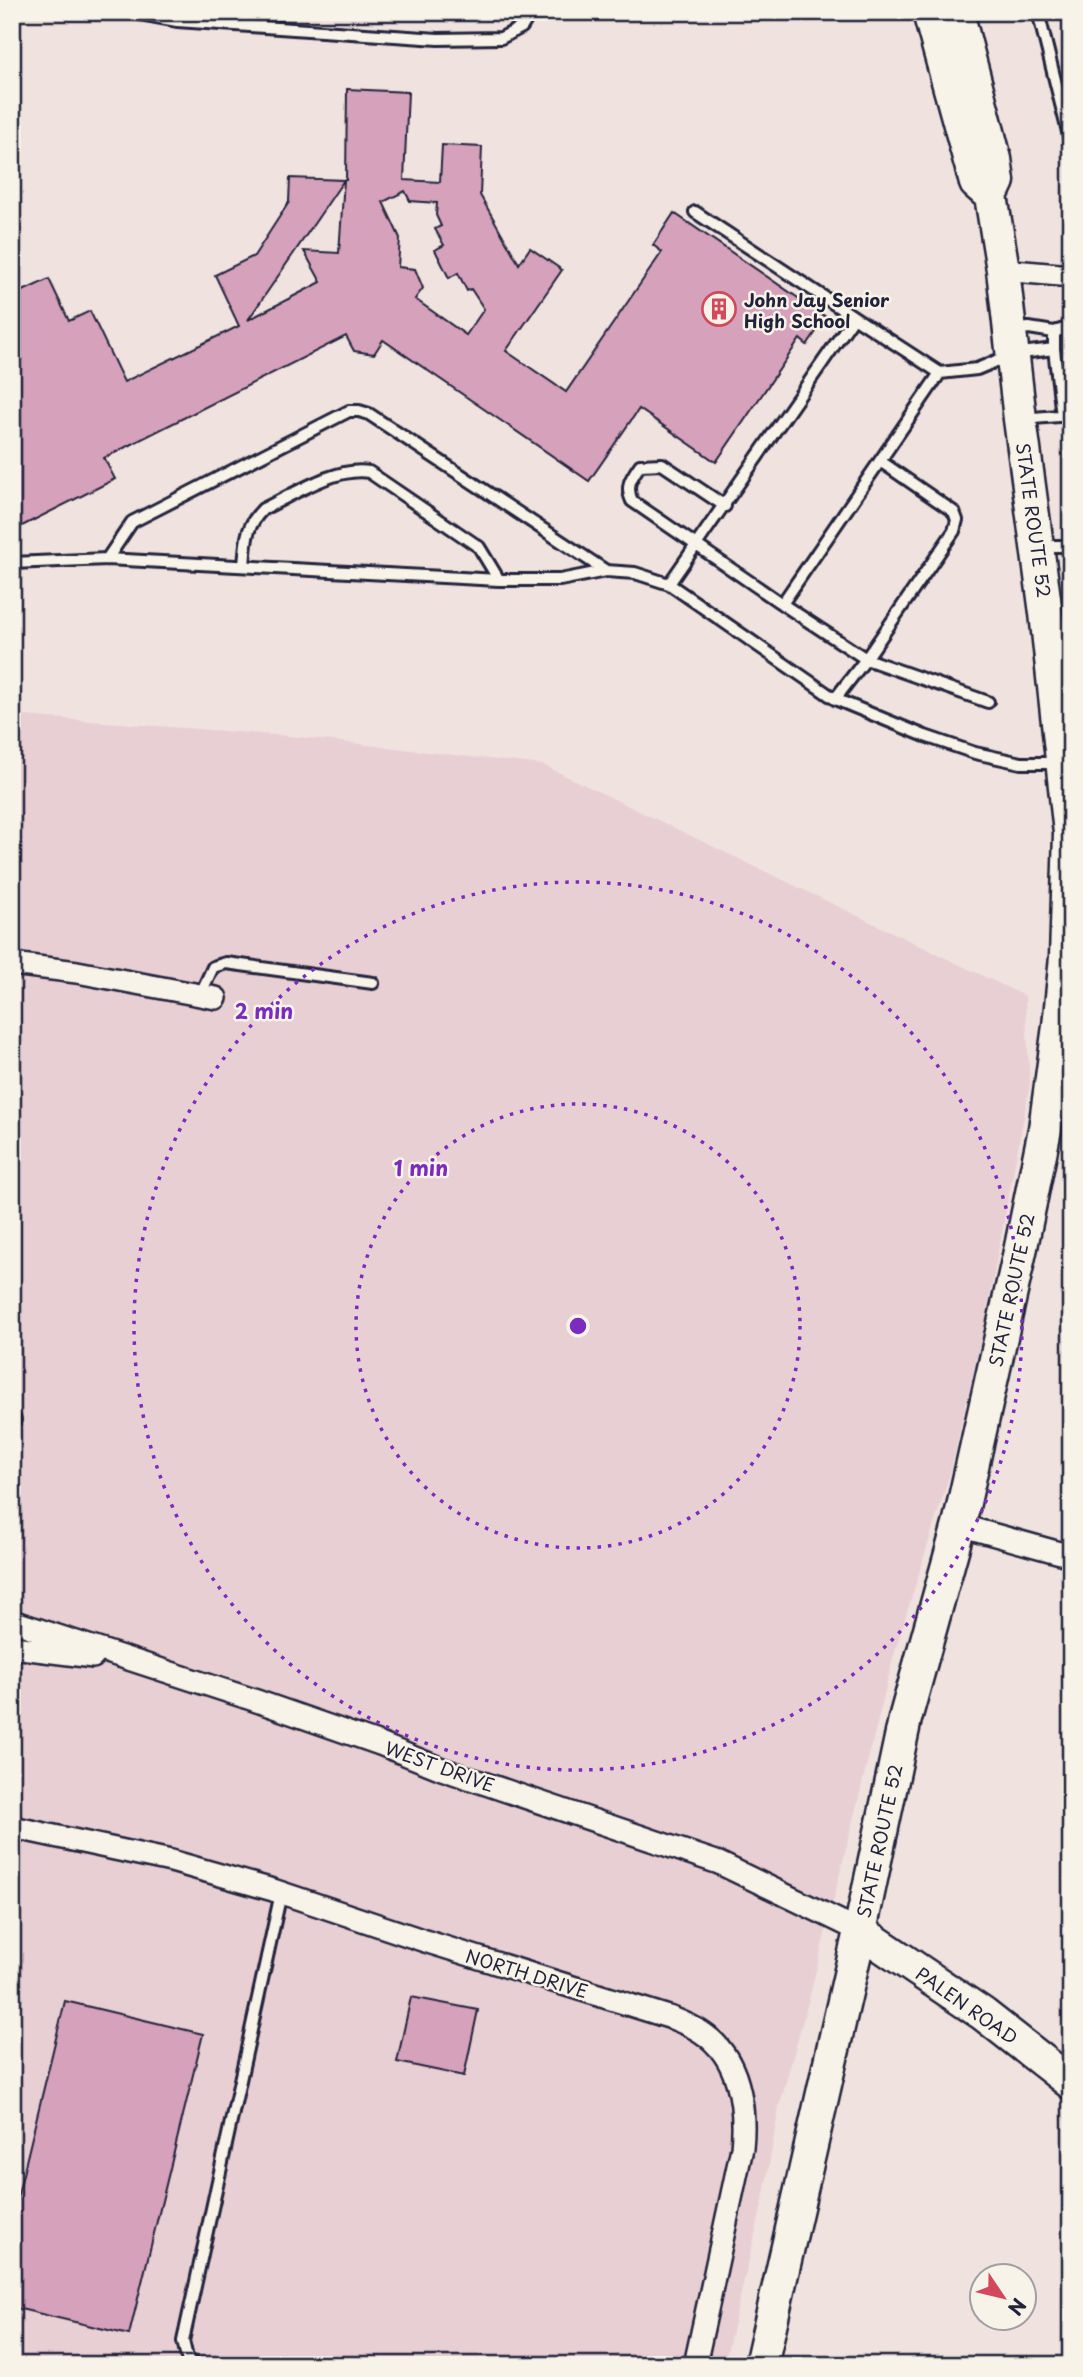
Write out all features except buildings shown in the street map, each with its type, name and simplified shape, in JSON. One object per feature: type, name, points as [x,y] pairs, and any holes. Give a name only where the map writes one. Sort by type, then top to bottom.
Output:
[{"type":"main road","name":"STATE ROUTE 52","points":[[929,12],[976,183],[991,196]]},
{"type":"main road","name":"STATE ROUTE 52","points":[[761,2365],[860,1931],[905,1719],[958,1525],[1021,1247],[1045,1129],[1066,957],[1070,833],[1046,613],[1003,270],[991,196],[998,181],[995,159],[957,12]]},
{"type":"main road","name":"PALEN ROAD","points":[[860,1931],[983,2014],[1071,2083]]},
{"type":"street","points":[[1003,270],[1071,276]]},
{"type":"street","points":[[12,964],[77,972],[208,996]]},
{"type":"street","points":[[958,1525],[1071,1556]]},
{"type":"street","name":"WEST DRIVE","points":[[12,1621],[251,1699],[380,1744],[442,1769],[719,1863],[860,1931]]},
{"type":"street","points":[[12,1650],[21,1648],[143,1663]]},
{"type":"street","name":"NORTH DRIVE","points":[[12,1827],[171,1861],[281,1893],[672,2018],[705,2034],[718,2048],[738,2084],[743,2102],[744,2126],[742,2148],[695,2365]]},
{"type":"lane","points":[[128,12],[177,21],[438,39],[501,38],[522,27],[531,12]]},
{"type":"lane","points":[[1038,12],[1071,144]]},
{"type":"lane","points":[[695,212],[940,373],[977,369],[1029,328],[1054,332],[1071,327]]},
{"type":"lane","points":[[669,584],[854,317]]},
{"type":"lane","points":[[1020,419],[1066,415],[1054,349],[1054,332]]},
{"type":"lane","points":[[1012,342],[1054,349]]},
{"type":"lane","points":[[782,604],[940,373]]},
{"type":"lane","points":[[107,559],[132,522],[349,411],[359,411],[369,414],[606,571]]},
{"type":"lane","points":[[835,699],[866,659],[954,531],[957,520],[954,512],[880,461]]},
{"type":"lane","points":[[725,506],[662,464],[640,465],[628,483],[628,493],[632,501],[866,659],[988,702]]},
{"type":"lane","points":[[244,566],[248,529],[263,509],[341,472],[356,469],[369,472],[480,547],[499,580]]},
{"type":"lane","points":[[1036,547],[1071,546]]},
{"type":"lane","points":[[12,563],[107,559],[499,580],[560,580],[606,571],[635,573],[669,584],[835,699],[925,736],[975,753],[1021,763],[1062,764]]},
{"type":"lane","points":[[208,996],[213,967],[226,963],[373,983]]},
{"type":"lane","points":[[201,2365],[188,2362],[183,2341],[281,1893]]},
{"type":"shaded area","points":[[12,715],[290,736],[543,765],[1025,996],[1030,1085],[983,1331],[950,1473],[894,1655],[809,1999],[779,2107],[763,2201],[724,2365],[12,2365]]},
{"type":"place","name":"John Jay Senior High School","points":[[719,309]]}]
